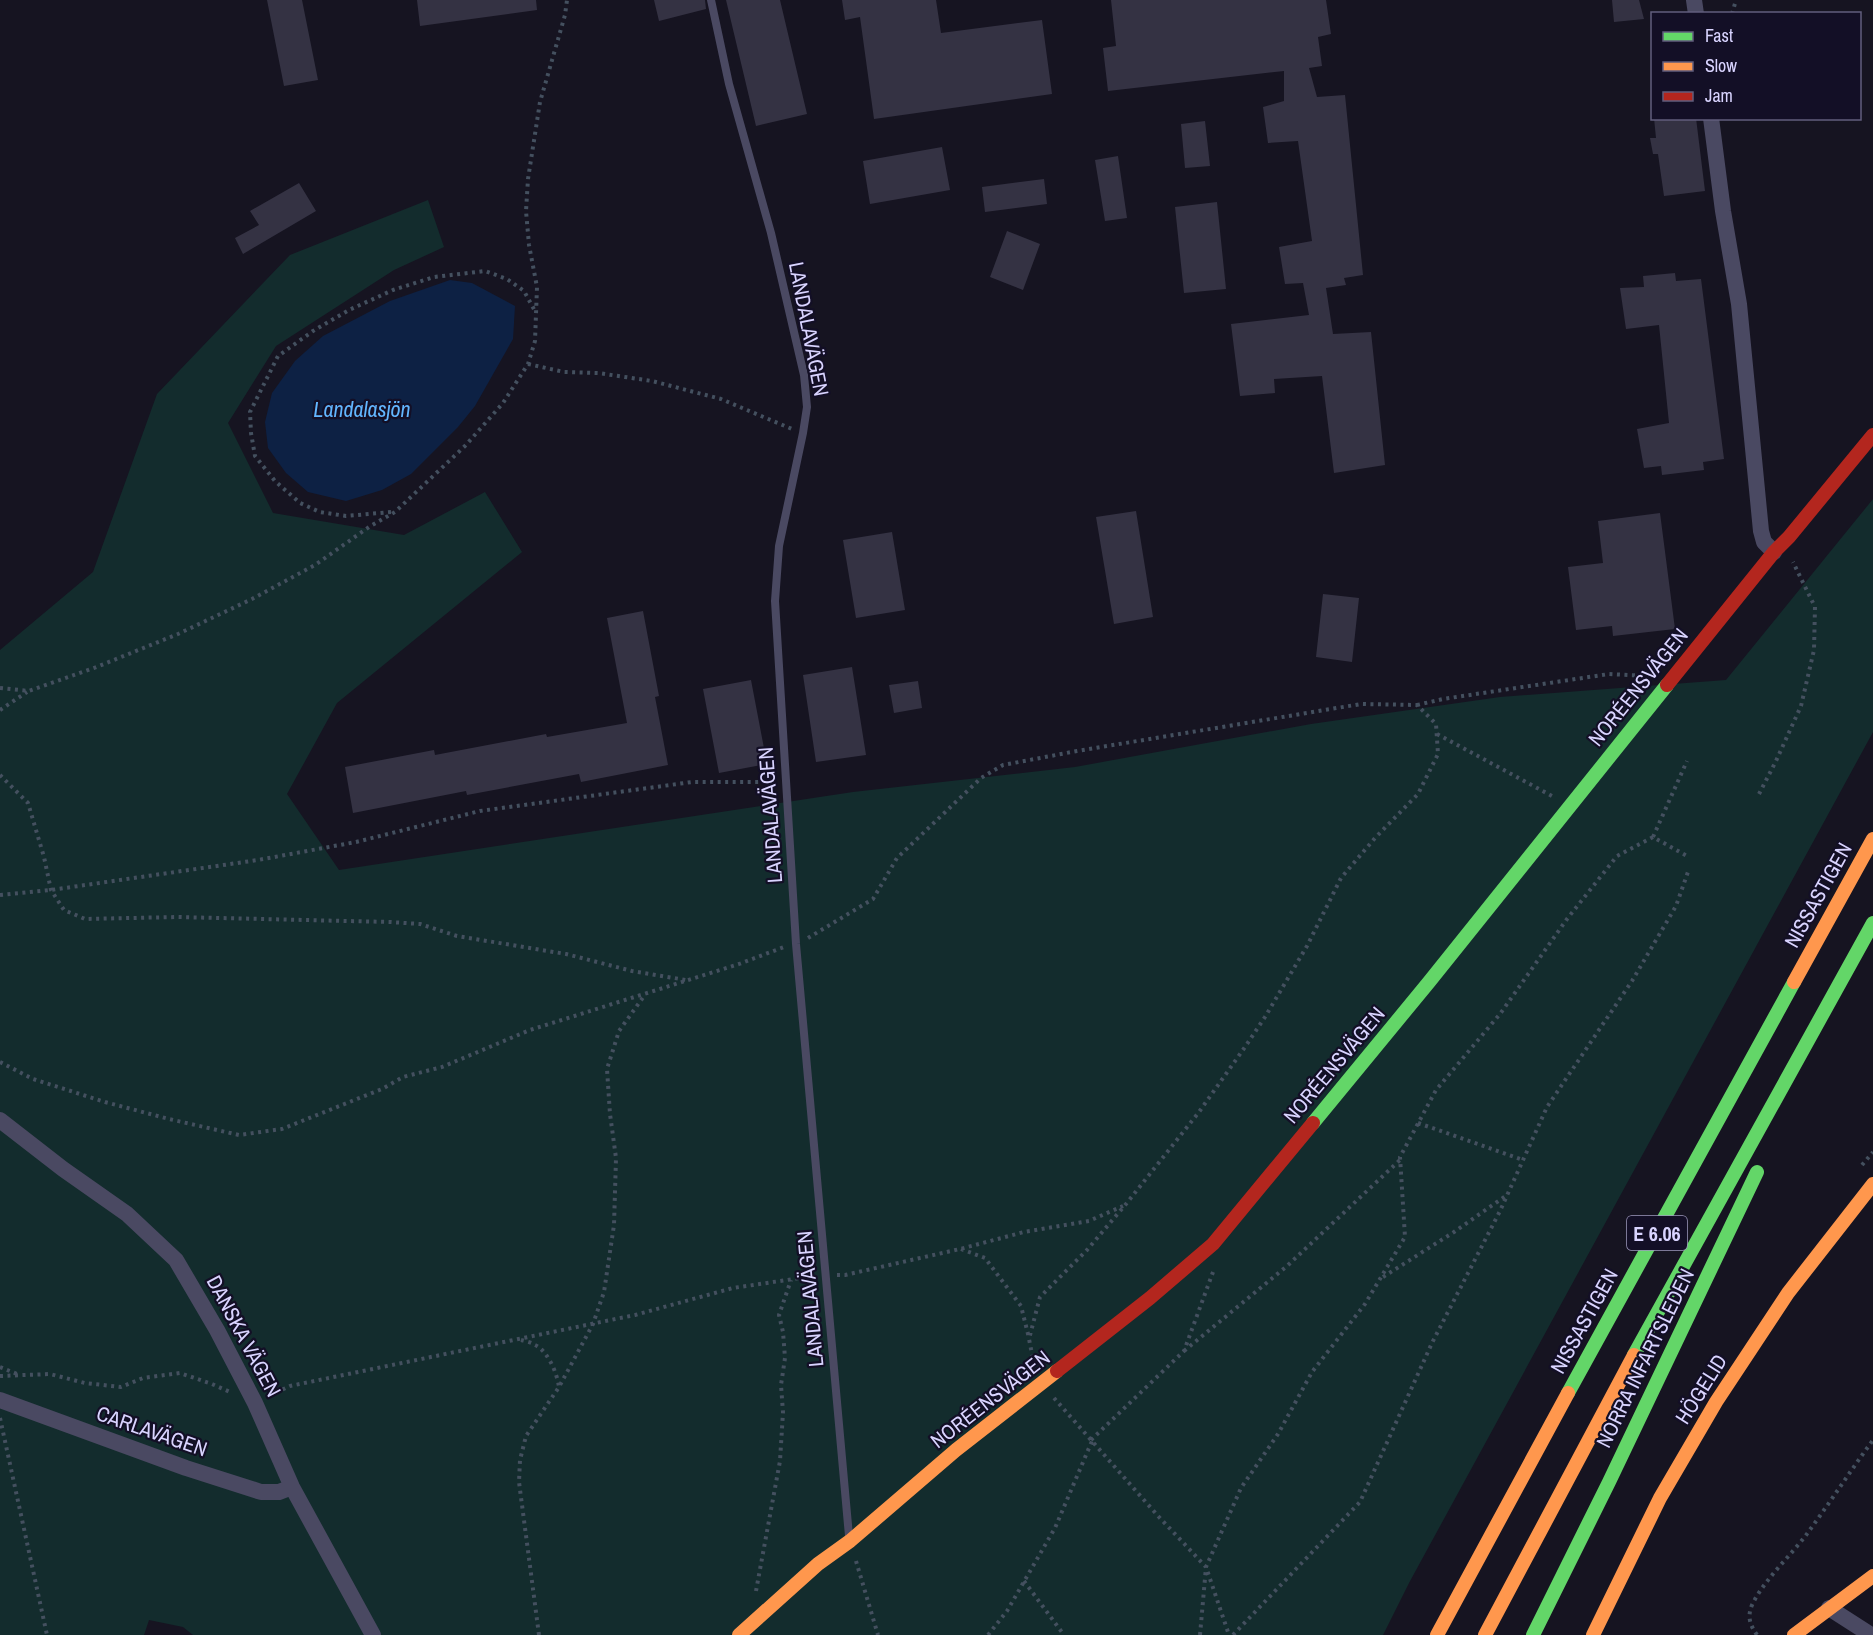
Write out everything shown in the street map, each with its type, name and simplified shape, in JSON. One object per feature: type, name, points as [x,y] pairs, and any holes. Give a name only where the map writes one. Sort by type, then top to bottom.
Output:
[{"type":"main road","name":"NORÉENSVÄGEN","points":[[739,1635],[818,1564],[850,1541],[956,1450],[1150,1299],[1213,1244],[1429,982],[1672,677],[1873,435]]},
{"type":"main road","name":"NISSASTIGEN","points":[[1437,1635],[1873,839]]},
{"type":"main road","name":"E 6.06","points":[[1485,1635],[1615,1390],[1873,923]]},
{"type":"main road","name":"E 6.06","points":[[1776,1125],[1815,1029]]},
{"type":"main road","name":"NORRA INFARTSLEDEN","points":[[1533,1635],[1746,1199],[1763,1156]]},
{"type":"main road","name":"HÖGELID","points":[[1593,1635],[1660,1498],[1716,1402],[1788,1293],[1873,1184]]},
{"type":"main road","points":[[1794,1635],[1873,1576]]},
{"type":"street","points":[[1711,120],[1739,304],[1761,531],[1764,542],[1779,547]]},
{"type":"street","name":"DANSKA VÄGEN","points":[[0,1120],[63,1169],[127,1214],[177,1260],[255,1403],[291,1487],[373,1635]]},
{"type":"street","name":"CARLAVÄGEN","points":[[0,1400],[176,1464],[261,1492],[279,1492],[291,1487]]},
{"type":"street","points":[[1829,1608],[1871,1635]]},
{"type":"lane","name":"LANDALAVÄGEN","points":[[711,0],[729,84],[771,233],[804,375],[807,407],[779,546],[775,601],[796,944],[850,1541]]},
{"type":"path","points":[[0,710],[29,691],[178,634],[252,599],[315,565],[369,527],[395,512],[465,446],[503,403],[528,364],[535,341],[537,287],[529,245],[526,211],[528,179],[540,102],[565,15],[567,0]]},
{"type":"path","points":[[395,512],[346,516],[320,512],[300,503],[275,481],[255,456],[250,412],[278,356],[313,331],[349,310],[393,290],[451,274],[484,271],[507,279],[524,291],[536,313]]},
{"type":"path","points":[[528,364],[564,372],[598,374],[662,384],[721,399],[803,434]]},
{"type":"path","points":[[1760,795],[1801,706],[1814,650],[1815,608],[1779,547]]},
{"type":"path","points":[[0,1062],[33,1079],[105,1102],[238,1135],[282,1129],[382,1089],[403,1077],[442,1067],[530,1030],[796,944],[873,899],[897,858],[974,785],[1003,765],[1361,704],[1417,705],[1609,674],[1672,677]]},
{"type":"path","points":[[0,688],[29,691]]},
{"type":"path","points":[[1029,1339],[1040,1297],[1087,1250],[1199,1112],[1265,1017],[1307,946],[1341,878],[1375,838],[1418,794],[1438,754],[1436,724],[1417,705]]},
{"type":"path","points":[[1436,734],[1569,806]]},
{"type":"path","points":[[988,1635],[1007,1611],[1054,1528],[1092,1441],[1184,1351],[1287,1266],[1401,1159],[1436,1090],[1500,1014],[1567,919],[1617,856],[1653,837],[1687,761]]},
{"type":"path","points":[[0,775],[28,803],[51,890],[64,910],[85,919],[209,917],[420,924],[457,936],[566,954],[632,971],[687,980]]},
{"type":"path","points":[[0,895],[51,890],[258,860],[356,842],[480,811],[692,782],[786,782]]},
{"type":"path","points":[[1653,837],[1687,856]]},
{"type":"path","points":[[960,1249],[985,1258],[1021,1306],[1035,1368],[1042,1384],[1206,1567],[1231,1635],[1360,1502],[1432,1343],[1507,1195],[1547,1107],[1632,981],[1676,906],[1689,869]]},
{"type":"path","points":[[539,1635],[519,1482],[520,1460],[526,1436],[559,1387],[593,1324],[604,1292],[614,1225],[616,1158],[607,1069],[619,1031],[644,995]]},
{"type":"path","points":[[1418,1123],[1523,1160]]},
{"type":"path","points":[[1200,1635],[1206,1567],[1241,1488],[1278,1434],[1312,1372],[1365,1304],[1405,1237],[1401,1159]]},
{"type":"path","points":[[1381,1278],[1507,1195]]},
{"type":"path","points":[[0,1376],[50,1374],[85,1383],[121,1387],[144,1378],[180,1373],[255,1403],[290,1386],[635,1315],[733,1288],[826,1275],[845,1275],[1024,1232],[1089,1221],[1126,1204]]},
{"type":"path","points":[[1184,1351],[1216,1264]]},
{"type":"path","points":[[755,1594],[780,1461],[785,1358],[779,1315],[792,1280]]},
{"type":"path","points":[[520,1340],[537,1345],[549,1360],[558,1379],[559,1387]]},
{"type":"path","points":[[0,1367],[18,1375]]},
{"type":"path","points":[[0,1418],[47,1635]]},
{"type":"path","points":[[1757,1635],[1749,1618],[1751,1606],[1809,1532],[1873,1440]]},
{"type":"path","points":[[850,1541],[878,1635]]},
{"type":"path","points":[[1024,1581],[1064,1635]]},
{"type":"green space","points":[[428,200],[444,247],[394,270],[276,346],[228,423],[273,513],[404,535],[485,492],[522,552],[337,703],[287,794],[339,870],[853,792],[1075,767],[1311,724],[1500,697],[1726,680],[1873,499],[1873,732],[1409,1583],[1383,1635],[193,1635],[183,1627],[149,1620],[144,1635],[0,1635],[0,650],[93,572],[157,394],[290,255]]},
{"type":"water","name":"Landalasjön","points":[[450,280],[472,283],[515,306],[513,339],[475,406],[458,427],[411,474],[382,490],[346,501],[308,492],[286,473],[268,448],[265,422],[272,393],[295,361],[323,336],[390,301]]},
{"type":"building","points":[[267,0],[302,0],[318,80],[284,86]]},
{"type":"building","points":[[417,0],[536,0],[537,10],[420,26]]},
{"type":"building","points":[[654,0],[705,0],[706,9],[659,21]]},
{"type":"building","points":[[726,0],[780,0],[807,114],[756,126]]},
{"type":"building","points":[[842,0],[936,0],[941,33],[1042,20],[1052,94],[874,119],[860,17],[845,20]]},
{"type":"building","points":[[1111,0],[1326,0],[1331,34],[1318,37],[1322,66],[1309,68],[1317,97],[1345,95],[1363,275],[1344,278],[1346,285],[1326,288],[1333,334],[1371,332],[1385,465],[1334,473],[1322,376],[1274,379],[1275,393],[1240,396],[1231,324],[1309,315],[1303,283],[1285,284],[1279,247],[1312,241],[1298,141],[1268,143],[1263,107],[1284,101],[1284,71],[1108,91],[1103,48],[1116,46]]},
{"type":"building","points":[[1612,0],[1639,0],[1644,19],[1614,22]]},
{"type":"building","points":[[1654,120],[1696,120],[1705,191],[1664,196],[1658,154],[1653,154],[1650,138],[1656,138]]},
{"type":"building","points":[[1205,121],[1210,166],[1185,168],[1181,124]]},
{"type":"building","points":[[942,147],[950,190],[870,204],[863,161]]},
{"type":"building","points":[[1118,156],[1127,218],[1105,221],[1095,160]]},
{"type":"building","points":[[1044,179],[1047,204],[985,212],[982,187]]},
{"type":"building","points":[[299,183],[316,211],[243,254],[235,238],[259,225],[250,211]]},
{"type":"building","points":[[1217,202],[1226,289],[1184,293],[1175,207]]},
{"type":"building","points":[[1007,231],[1040,244],[1023,290],[990,277]]},
{"type":"building","points":[[1675,273],[1676,281],[1701,279],[1724,459],[1703,462],[1704,470],[1662,475],[1661,466],[1644,468],[1637,429],[1669,423],[1659,325],[1626,329],[1620,288],[1644,287],[1643,276]]},
{"type":"building","points":[[1136,511],[1153,617],[1114,624],[1096,517]]},
{"type":"building","points":[[1660,513],[1675,629],[1613,636],[1612,626],[1576,630],[1568,567],[1603,563],[1598,521]]},
{"type":"building","points":[[892,532],[905,610],[856,618],[843,540]]},
{"type":"building","points":[[1323,594],[1359,598],[1352,662],[1316,657]]},
{"type":"building","points":[[643,611],[659,696],[655,697],[668,765],[581,782],[579,774],[467,795],[466,791],[353,813],[345,767],[434,750],[435,755],[546,734],[547,737],[627,723],[607,618]]},
{"type":"building","points":[[852,667],[866,755],[816,762],[803,675]]},
{"type":"building","points":[[751,680],[767,764],[719,773],[703,689]]},
{"type":"building","points":[[918,681],[922,708],[894,713],[889,685]]},
{"type":"traffic: fast","points":[[1313,1123],[1667,685]]},
{"type":"traffic: fast","points":[[1634,1355],[1873,923]]},
{"type":"traffic: fast","points":[[1568,1393],[1794,982]]},
{"type":"traffic: fast","points":[[1533,1635],[1757,1172]]},
{"type":"traffic: slow","points":[[1794,982],[1873,839]]},
{"type":"traffic: slow","points":[[1593,1635],[1660,1498],[1716,1402],[1788,1293],[1873,1184]]},
{"type":"traffic: slow","points":[[1485,1635],[1634,1355]]},
{"type":"traffic: slow","points":[[739,1635],[818,1564],[850,1541],[956,1450],[1057,1371]]},
{"type":"traffic: slow","points":[[1437,1635],[1568,1393]]},
{"type":"traffic: slow","points":[[1794,1635],[1873,1576]]},
{"type":"traffic: jam","points":[[1667,685],[1774,552],[1873,435]]},
{"type":"traffic: jam","points":[[1057,1371],[1150,1298],[1213,1244],[1313,1123]]}]
